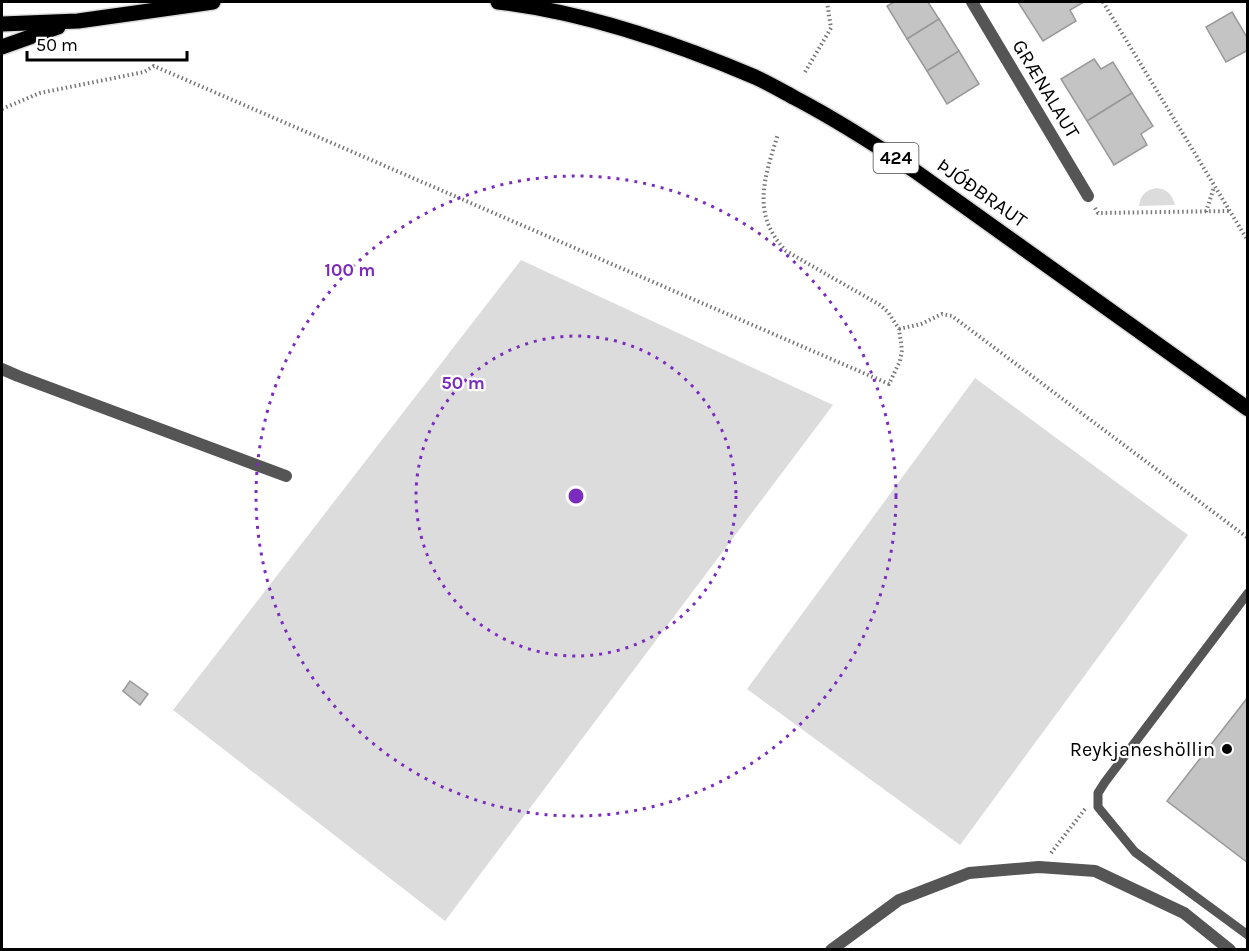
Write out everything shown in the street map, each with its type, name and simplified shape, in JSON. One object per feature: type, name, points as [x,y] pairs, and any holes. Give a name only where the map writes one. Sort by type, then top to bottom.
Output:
[{"type":"main road","points":[[2,24],[78,21],[213,2]]},
{"type":"main road","name":"ÞJÓÐBRAUT","points":[[498,2],[572,16],[631,32],[756,77],[827,115],[867,138],[915,171],[1248,409]]},
{"type":"main road","points":[[2,46],[78,21]]},
{"type":"street","name":"GRÆNALAUT","points":[[972,2],[1088,196]]},
{"type":"street","points":[[2,369],[286,476]]},
{"type":"street","points":[[831,950],[898,900],[969,873],[1039,867],[1095,871],[1184,913],[1230,950]]},
{"type":"lane","points":[[1248,593],[1098,793],[1098,807],[1135,852],[1248,935]]},
{"type":"path","points":[[805,72],[831,28],[827,2]]},
{"type":"path","points":[[1103,2],[1248,241]]},
{"type":"path","points":[[2,109],[40,93],[144,72],[154,66],[889,384],[900,361],[902,350],[899,329],[894,320],[880,305],[786,251],[776,240],[766,222],[763,201],[766,173],[778,134]]},
{"type":"path","points":[[1206,212],[1214,186]]},
{"type":"path","points":[[1088,196],[1098,213],[1229,211]]},
{"type":"path","points":[[899,329],[921,324],[942,314],[952,316],[1248,537]]},
{"type":"path","points":[[1039,867],[1098,793]]},
{"type":"shaded area","points":[[1156,188],[1168,193],[1175,205],[1139,206],[1144,194]]},
{"type":"shaded area","points":[[521,260],[833,405],[445,921],[173,710]]},
{"type":"shaded area","points":[[975,378],[1188,535],[960,845],[747,689]]},
{"type":"building","points":[[894,2],[928,2],[939,19],[907,39],[887,6]]},
{"type":"building","points":[[1018,2],[1082,3],[1070,10],[1076,21],[1043,41]]},
{"type":"building","points":[[1232,12],[1248,39],[1248,50],[1226,62],[1206,27]]},
{"type":"building","points":[[939,19],[959,51],[927,71],[907,39]]},
{"type":"building","points":[[959,51],[979,84],[947,104],[927,71]]},
{"type":"building","points":[[1094,59],[1101,69],[1113,62],[1132,93],[1087,121],[1061,79]]},
{"type":"building","points":[[1132,93],[1153,126],[1141,134],[1147,145],[1114,165],[1087,121]]},
{"type":"building","points":[[130,681],[148,694],[140,705],[123,691]]},
{"type":"building","name":"Reykjaneshöllin","points":[[1248,697],[1248,863],[1167,801]]},
{"type":"place","name":"Reykjaneshöllin","points":[[1227,749]]}]
